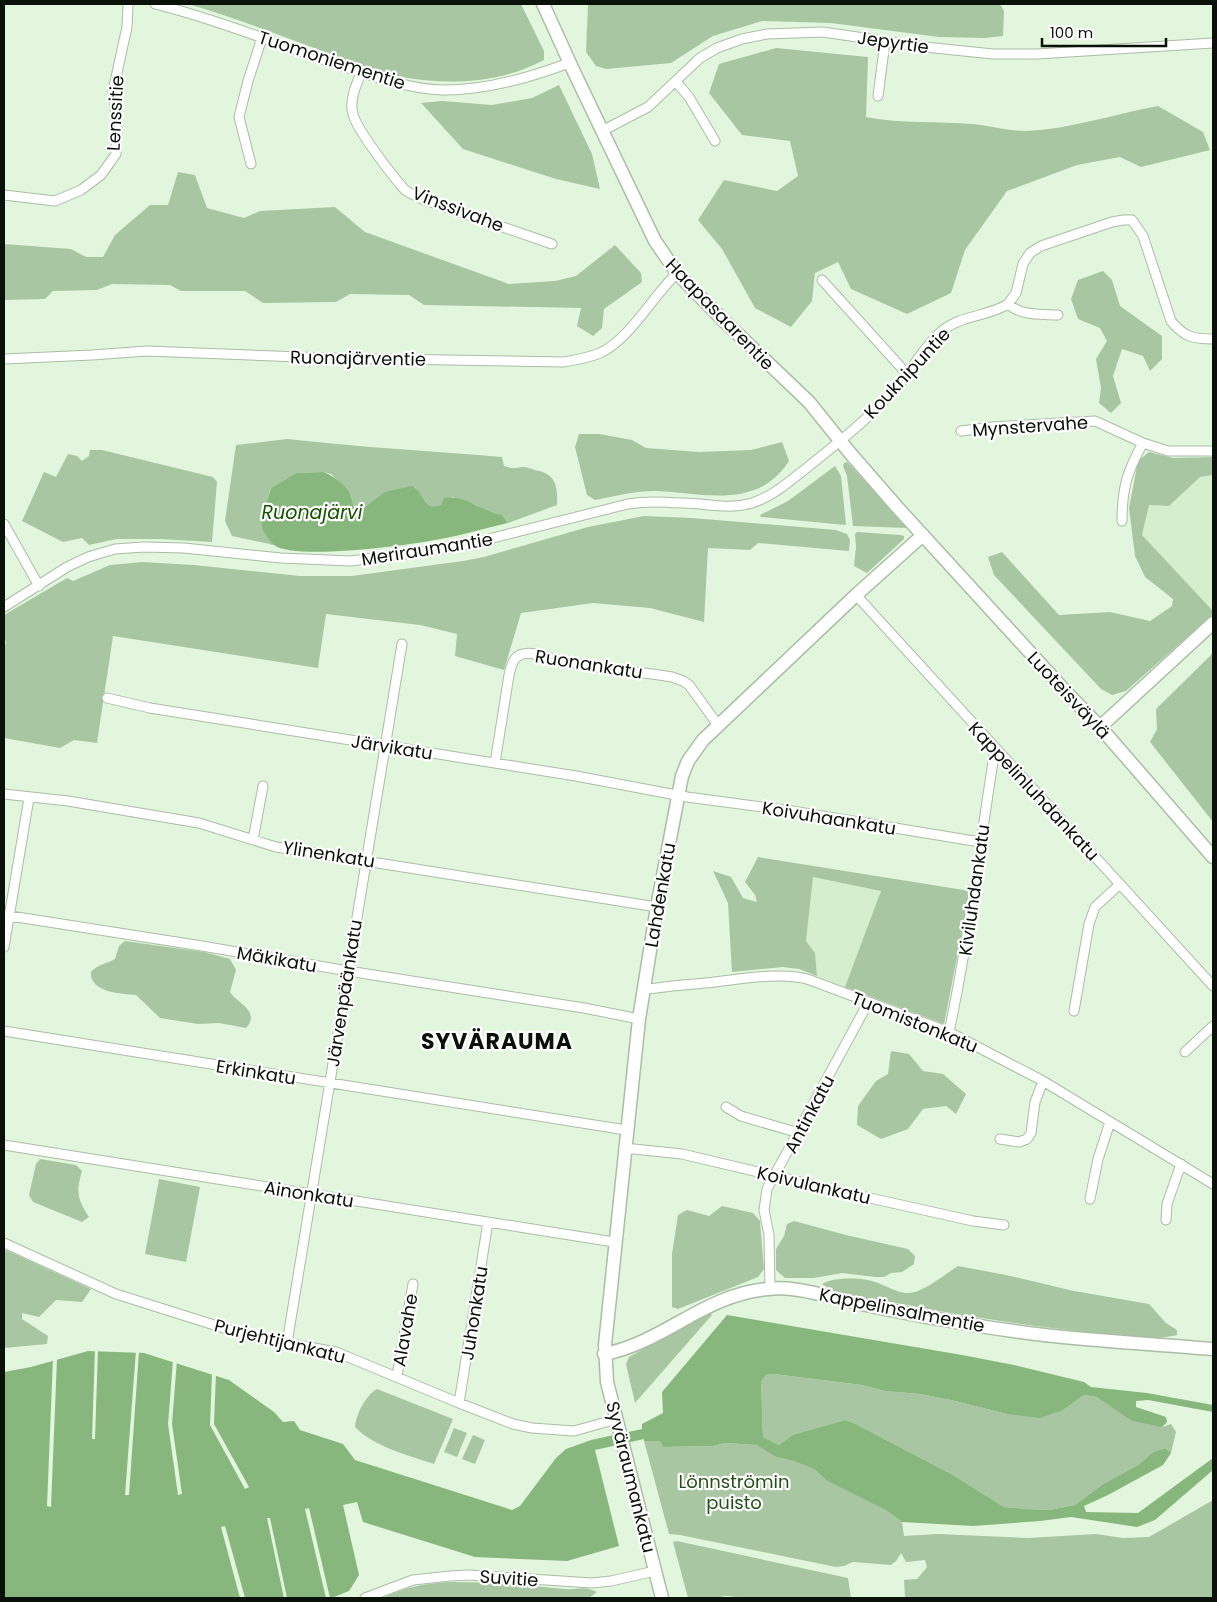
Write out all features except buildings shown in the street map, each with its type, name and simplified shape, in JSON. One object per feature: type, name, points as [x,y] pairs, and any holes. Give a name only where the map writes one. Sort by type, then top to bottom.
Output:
[{"type":"main road","name":"Haapasaarentie","points":[[543,4],[655,241],[677,273],[809,402],[840,441],[923,535]]},
{"type":"main road","name":"Lahdenkatu","points":[[604,1354],[624,1148],[643,990],[678,795],[688,761],[699,744],[718,724],[923,535]]},
{"type":"main road","name":"Luoteisväylä","points":[[923,535],[1100,727],[1213,856]]},
{"type":"main road","points":[[1100,727],[1213,623]]},
{"type":"main road","name":"Kappelinsalmentie","points":[[604,1354],[617,1352],[637,1344],[695,1312],[723,1300],[750,1291],[770,1288],[802,1291],[938,1319],[1036,1334],[1213,1349]]},
{"type":"main road","name":"Syväraumankatu","points":[[604,1354],[607,1382],[662,1598]]},
{"type":"street","name":"Lenssitie","points":[[4,195],[55,201],[81,190],[100,175],[116,154],[117,126],[114,91],[127,27],[128,4]]},
{"type":"street","name":"Tuomoniementie","points":[[155,4],[215,20],[360,73],[421,88],[441,90],[479,87],[523,79],[570,63]]},
{"type":"street","name":"Jepyrtie","points":[[602,131],[648,107],[700,58],[717,48],[742,39],[767,34],[823,32],[885,42],[993,54],[1046,54],[1213,43]]},
{"type":"street","points":[[251,164],[239,117],[262,38]]},
{"type":"street","points":[[878,96],[885,42]]},
{"type":"street","name":"Vinssivahe","points":[[360,73],[353,97],[352,113],[358,126],[407,192],[422,199],[552,244]]},
{"type":"street","points":[[676,82],[689,97],[714,140]]},
{"type":"street","points":[[1058,315],[1029,314],[1016,310],[1008,304],[1016,293],[1023,264],[1030,253],[1041,246],[1112,222],[1132,220],[1143,236],[1171,321],[1180,332],[1195,338],[1213,339]]},
{"type":"street","name":"Ruonajärventie","points":[[4,359],[92,355],[147,350],[325,358],[563,362],[601,352],[615,343],[634,323],[664,285],[677,273]]},
{"type":"street","points":[[822,280],[907,374]]},
{"type":"street","name":"Kouknipuntie","points":[[840,441],[882,403],[941,332],[965,318],[999,309],[1008,304]]},
{"type":"street","name":"Mynstervahe","points":[[961,431],[992,427],[1095,421],[1143,443],[1168,451],[1213,451]]},
{"type":"street","name":"Meriraumantie","points":[[4,607],[67,567],[88,557],[115,549],[144,547],[184,548],[281,558],[351,561],[456,548],[642,502],[737,506],[751,504],[776,492],[840,441]]},
{"type":"street","points":[[1122,521],[1122,497],[1132,463],[1143,443]]},
{"type":"street","points":[[4,524],[39,586]]},
{"type":"street","name":"Kappelinluhdankatu","points":[[856,595],[1213,986]]},
{"type":"street","name":"Järvenpäänkatu","points":[[287,1343],[402,644]]},
{"type":"street","name":"Ruonankatu","points":[[495,763],[511,666],[516,657],[523,654],[650,673],[684,681],[694,690],[718,724]]},
{"type":"street","name":"Järvikatu","points":[[107,698],[150,708],[495,763],[678,795]]},
{"type":"street","name":"Kiviluhdankatu","points":[[950,1032],[963,966],[995,748]]},
{"type":"street","points":[[253,840],[263,786]]},
{"type":"street","name":"Ylinenkatu","points":[[4,794],[199,822],[276,846],[657,907]]},
{"type":"street","name":"Koivuhaankatu","points":[[678,795],[792,811],[980,842]]},
{"type":"street","points":[[4,947],[6,916],[29,798]]},
{"type":"street","points":[[1074,1010],[1089,924],[1095,907],[1120,884]]},
{"type":"street","name":"Mäkikatu","points":[[6,916],[202,946],[639,1019]]},
{"type":"street","name":"Tuomistonkatu","points":[[643,990],[733,980],[793,976],[810,980],[950,1032],[1043,1081],[1213,1184]]},
{"type":"street","name":"Antinkatu","points":[[770,1288],[769,1235],[764,1210],[767,1189],[868,1003]]},
{"type":"street","points":[[1185,1052],[1213,1026]]},
{"type":"street","name":"Erkinkatu","points":[[4,1031],[626,1130]]},
{"type":"street","points":[[1000,1139],[1019,1142],[1027,1139],[1031,1133],[1035,1102],[1043,1081]]},
{"type":"street","points":[[726,1107],[741,1116],[799,1133]]},
{"type":"street","points":[[1090,1200],[1098,1159],[1110,1122]]},
{"type":"street","name":"Ainonkatu","points":[[4,1145],[614,1242]]},
{"type":"street","name":"Koivulankatu","points":[[624,1148],[682,1154],[974,1220],[1004,1225]]},
{"type":"street","points":[[1166,1220],[1167,1204],[1181,1164]]},
{"type":"street","name":"Juhonkatu","points":[[459,1403],[488,1222]]},
{"type":"street","name":"Purjehtijankatu","points":[[4,1243],[116,1294],[249,1336],[336,1352],[513,1424],[555,1431],[574,1431],[618,1424]]},
{"type":"street","name":"Alavahe","points":[[397,1376],[412,1284]]},
{"type":"street","name":"Suvitie","points":[[365,1598],[413,1580],[432,1577],[469,1575],[592,1583],[611,1581],[655,1571]]},
{"type":"shaded area","points":[[1213,475],[1213,611],[1142,535],[1149,505],[1169,506],[1200,477]]},
{"type":"shaded area","points":[[813,877],[882,891],[845,987],[817,976],[815,953],[806,941]]},
{"type":"green space","points":[[188,4],[521,4],[544,51],[544,60],[501,76],[478,80],[455,82],[408,78],[359,66],[260,28]]},
{"type":"green space","points":[[588,4],[1000,4],[1004,11],[1003,36],[985,38],[939,37],[831,23],[762,21],[713,36],[671,63],[606,69],[596,66],[586,52]]},
{"type":"green space","points":[[776,48],[868,57],[866,117],[906,122],[973,124],[1026,131],[1076,124],[1158,106],[1203,132],[1210,150],[1141,167],[1120,157],[1077,165],[1007,191],[965,250],[951,293],[907,314],[851,289],[838,262],[815,273],[812,301],[791,327],[755,308],[722,249],[698,220],[724,180],[777,191],[798,176],[790,141],[742,135],[709,93],[719,64]]},
{"type":"green space","points":[[559,85],[592,154],[600,189],[556,179],[463,149],[421,103],[442,101],[492,105],[532,98]]},
{"type":"green space","points":[[178,172],[195,175],[207,208],[244,218],[260,211],[335,207],[365,232],[509,284],[555,281],[576,276],[615,245],[641,273],[642,282],[604,309],[602,328],[593,336],[577,326],[581,308],[424,305],[409,295],[350,294],[336,302],[263,303],[245,291],[181,291],[170,285],[112,284],[97,290],[53,291],[45,299],[4,300],[4,244],[71,249],[86,257],[103,257],[115,235],[150,205],[168,205]]},
{"type":"green space","points":[[1103,271],[1112,280],[1120,306],[1162,336],[1162,359],[1150,371],[1143,356],[1122,349],[1113,376],[1121,403],[1111,413],[1099,403],[1101,388],[1096,359],[1107,341],[1100,328],[1078,319],[1071,299],[1078,280]]},
{"type":"green space","points":[[579,434],[599,434],[632,440],[646,448],[699,452],[751,450],[782,442],[789,461],[776,476],[762,487],[746,493],[711,495],[648,491],[595,500],[587,495],[575,447]]},
{"type":"green space","points":[[287,439],[502,457],[504,466],[512,468],[523,467],[547,474],[556,487],[557,505],[508,523],[502,515],[491,514],[476,505],[452,497],[441,505],[432,508],[415,487],[384,492],[361,510],[355,507],[350,500],[348,491],[331,474],[323,472],[296,473],[271,488],[266,504],[264,531],[274,545],[232,536],[225,521],[236,445]]},
{"type":"green space","points":[[90,450],[102,450],[213,477],[217,482],[212,542],[117,539],[89,545],[82,538],[63,542],[22,521],[44,472],[56,477],[68,454],[77,456],[82,461],[89,456]]},
{"type":"green space","points":[[1149,452],[1173,458],[1213,457],[1213,475],[1200,477],[1169,506],[1149,505],[1142,535],[1213,611],[1213,614],[1126,691],[1112,695],[1101,689],[994,575],[988,557],[1002,552],[1059,615],[1110,612],[1150,621],[1172,606],[1173,599],[1145,577],[1135,556],[1129,508],[1138,461]]},
{"type":"green space","points":[[847,462],[907,528],[853,526],[847,476],[843,466]]},
{"type":"green space","points":[[835,466],[841,476],[845,525],[761,517],[760,515],[788,501]]},
{"type":"green space","points":[[644,516],[836,530],[847,534],[850,540],[849,551],[758,543],[750,550],[708,548],[704,622],[650,608],[593,603],[521,613],[504,670],[455,656],[457,634],[420,625],[326,614],[318,668],[113,636],[97,743],[74,740],[60,748],[4,738],[4,649],[6,642],[4,638],[4,615],[67,578],[73,581],[110,565],[142,562],[194,565],[300,576],[352,576],[484,557],[588,527]]},
{"type":"green space","points":[[857,532],[900,535],[904,536],[904,539],[867,573],[854,566],[855,534]]},
{"type":"green space","points":[[1213,653],[1213,822],[1150,742],[1157,729],[1156,709]]},
{"type":"green space","points":[[758,857],[970,891],[944,1024],[845,987],[881,891],[813,877],[806,941],[815,953],[817,976],[799,969],[783,967],[732,972],[728,903],[713,871],[731,877],[743,898],[757,902],[755,895],[745,882]]},
{"type":"green space","points":[[125,941],[204,952],[230,959],[236,970],[230,992],[250,1012],[250,1022],[246,1028],[219,1023],[198,1024],[160,1018],[136,995],[115,993],[100,988],[92,979],[91,972],[115,959],[119,946]]},
{"type":"green space","points":[[891,1051],[909,1054],[923,1071],[943,1074],[966,1094],[956,1114],[946,1106],[923,1109],[908,1129],[881,1139],[857,1125],[858,1106],[876,1081],[888,1074]]},
{"type":"green space","points":[[40,1159],[76,1165],[82,1171],[78,1190],[82,1205],[89,1217],[82,1222],[33,1202],[29,1195],[36,1164]]},
{"type":"green space","points":[[159,1179],[200,1187],[186,1262],[145,1254]]},
{"type":"green space","points":[[722,1206],[753,1213],[760,1221],[764,1269],[758,1277],[678,1309],[672,1307],[672,1254],[678,1215],[687,1210],[709,1216]]},
{"type":"green space","points":[[794,1221],[908,1249],[915,1256],[914,1264],[902,1272],[891,1273],[884,1277],[842,1273],[814,1278],[785,1278],[776,1270],[776,1249],[784,1236],[787,1224]]},
{"type":"green space","points":[[6,1250],[91,1289],[82,1302],[56,1300],[39,1317],[22,1313],[22,1319],[48,1336],[47,1344],[4,1348],[4,1253]]},
{"type":"green space","points":[[958,1266],[1074,1291],[1149,1304],[1166,1323],[1177,1330],[1177,1335],[1160,1338],[1141,1338],[1024,1324],[855,1296],[835,1291],[822,1284],[848,1278],[863,1279],[908,1293],[927,1287]]},
{"type":"green space","points":[[709,1312],[712,1315],[635,1403],[626,1364],[629,1357]]},
{"type":"green space","points":[[774,1374],[862,1385],[885,1391],[920,1394],[1007,1414],[1063,1410],[1084,1395],[1097,1397],[1162,1427],[1171,1424],[1176,1432],[1171,1453],[1165,1448],[1153,1452],[1138,1465],[1103,1484],[1075,1505],[1049,1510],[1004,1507],[953,1475],[845,1420],[792,1435],[779,1445],[763,1437],[761,1382],[766,1375]]},
{"type":"green space","points":[[377,1389],[453,1419],[434,1464],[381,1445],[355,1427],[362,1405]]},
{"type":"green space","points":[[454,1428],[467,1433],[457,1457],[444,1452]]},
{"type":"green space","points":[[473,1435],[485,1440],[475,1464],[462,1459]]},
{"type":"green space","name":"Lönnströmin puisto","points":[[644,1441],[660,1441],[663,1447],[713,1446],[725,1443],[756,1445],[776,1457],[794,1461],[815,1470],[827,1481],[887,1511],[902,1522],[904,1536],[938,1534],[1028,1538],[1096,1534],[1123,1538],[1149,1537],[1213,1500],[1213,1598],[905,1598],[904,1580],[917,1579],[927,1567],[925,1560],[906,1562],[901,1553],[891,1565],[853,1562],[836,1567],[669,1534]]},
{"type":"green space","points":[[677,1541],[848,1578],[851,1598],[748,1598],[726,1596],[688,1598],[673,1542]]},
{"type":"green space","points":[[452,1582],[564,1589],[584,1588],[597,1592],[589,1598],[382,1598],[416,1586]]},
{"type":"water","name":"Ruonajärvi","points":[[323,472],[344,486],[349,492],[354,507],[361,510],[384,492],[412,486],[418,490],[432,507],[441,505],[444,498],[452,497],[502,515],[508,523],[439,539],[374,548],[325,552],[285,549],[274,545],[262,527],[262,516],[271,488],[296,473]]},
{"type":"water","points":[[727,1315],[1014,1365],[1084,1382],[1091,1387],[1147,1393],[1213,1405],[1213,1412],[1148,1400],[1136,1401],[1136,1407],[1166,1417],[1167,1422],[1162,1427],[1132,1421],[1097,1397],[1084,1395],[1063,1410],[1040,1418],[1007,1414],[920,1394],[885,1391],[862,1385],[774,1374],[766,1375],[761,1382],[763,1437],[779,1445],[792,1435],[845,1420],[953,1475],[1004,1507],[1026,1509],[1049,1510],[1075,1505],[1103,1484],[1138,1465],[1153,1452],[1165,1448],[1171,1453],[1163,1465],[1084,1506],[1086,1512],[1138,1513],[1213,1458],[1213,1470],[1155,1520],[1137,1527],[1071,1517],[973,1526],[902,1522],[887,1511],[827,1481],[815,1470],[794,1461],[776,1457],[756,1445],[725,1443],[713,1446],[663,1447],[660,1441],[644,1441],[644,1439],[595,1450],[619,1546],[567,1561],[475,1557],[363,1522],[357,1502],[343,1505],[359,1575],[349,1591],[334,1597],[4,1598],[4,1372],[31,1367],[88,1351],[144,1353],[229,1380],[274,1412],[283,1422],[294,1421],[300,1430],[343,1444],[355,1460],[512,1510],[520,1506],[556,1458],[566,1449],[591,1440],[642,1429],[642,1424],[663,1413],[662,1392]]},
{"type":"pier","points":[[95,1349],[98,1349],[95,1439],[92,1439]]},
{"type":"pier","points":[[136,1350],[139,1351],[129,1495],[125,1495]]},
{"type":"pier","points":[[53,1358],[57,1359],[51,1507],[47,1506]]},
{"type":"pier","points":[[173,1360],[177,1360],[172,1424],[182,1494],[178,1495],[168,1424]]},
{"type":"pier","points":[[212,1373],[216,1373],[214,1424],[249,1487],[245,1489],[210,1425]]},
{"type":"pier","points":[[309,1508],[330,1598],[326,1598],[305,1509]]},
{"type":"pier","points":[[267,1518],[270,1518],[287,1598],[284,1598]]},
{"type":"pier","points":[[225,1526],[245,1598],[240,1598],[221,1527]]},
{"type":"district","name":"SYVÄRAUMA","points":[[497,1041]]}]
